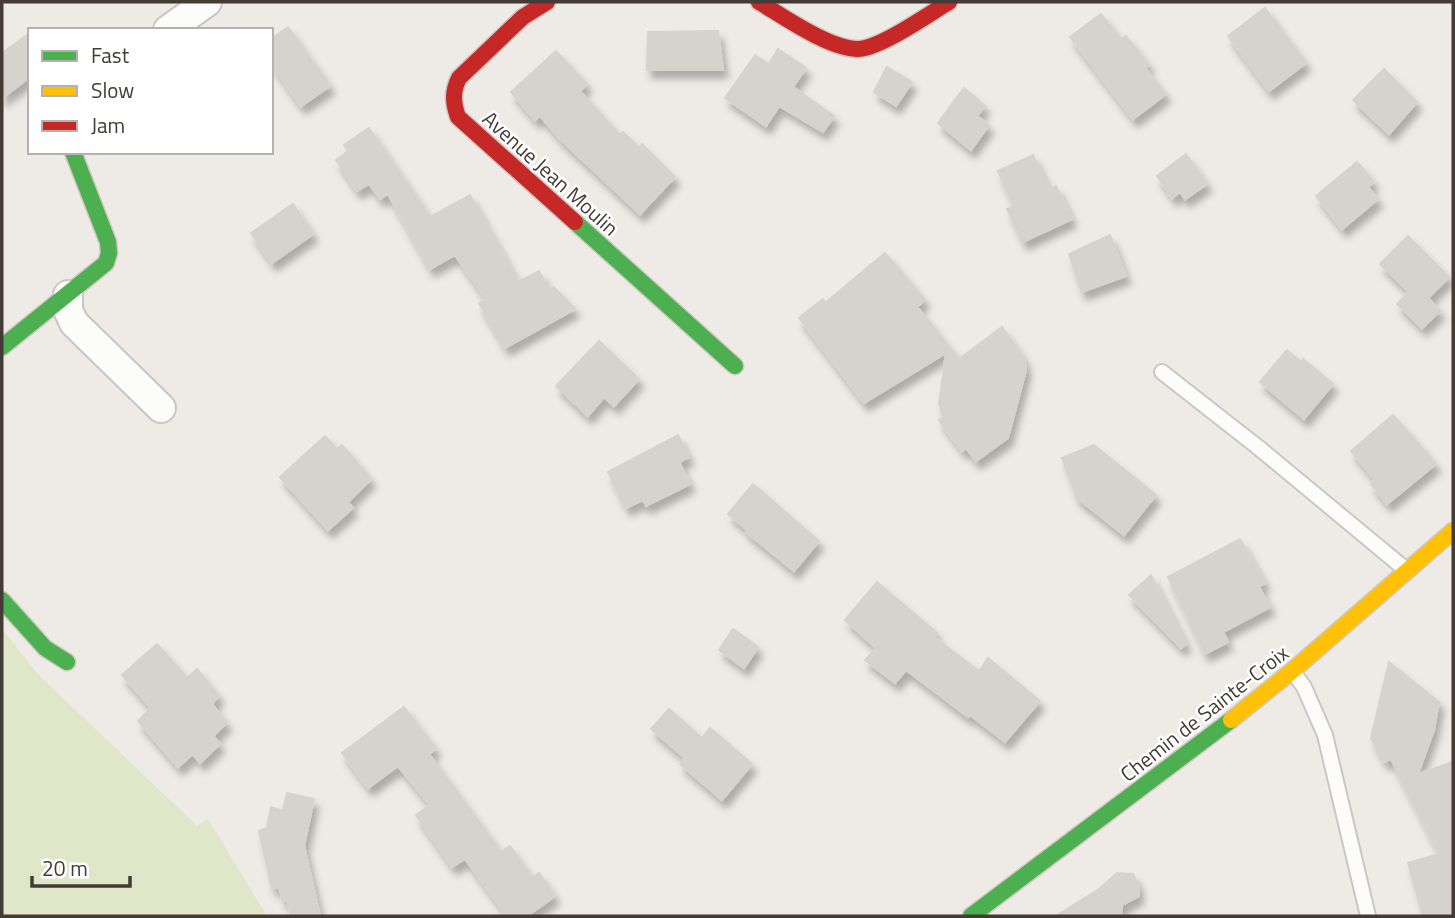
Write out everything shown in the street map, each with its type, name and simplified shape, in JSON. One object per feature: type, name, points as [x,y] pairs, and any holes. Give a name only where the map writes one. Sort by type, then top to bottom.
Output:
[{"type":"street","points":[[171,28],[207,2]]},
{"type":"street","name":"Avenue Jean Moulin","points":[[547,2],[523,17],[459,78],[453,89],[453,104],[458,117],[735,366]]},
{"type":"street","points":[[759,2],[820,38],[857,49],[873,46],[949,2]]},
{"type":"street","points":[[2,347],[106,263],[108,242],[74,154]]},
{"type":"street","points":[[68,295],[68,310],[74,323],[161,408]]},
{"type":"street","name":"Chemin de Sainte-Croix","points":[[971,916],[1189,753],[1292,671],[1453,531]]},
{"type":"street","points":[[2,600],[45,648],[67,662]]},
{"type":"lane","points":[[1161,372],[1259,448],[1408,571]]},
{"type":"lane","points":[[1292,671],[1304,687],[1325,735],[1368,916]]},
{"type":"green space","points":[[2,629],[37,673],[197,826],[208,819],[267,916],[2,916]]},
{"type":"building","points":[[1265,8],[1306,63],[1269,91],[1228,36]]},
{"type":"building","points":[[1101,14],[1121,39],[1126,36],[1149,65],[1145,68],[1166,94],[1133,119],[1070,37]]},
{"type":"building","points":[[288,27],[330,86],[301,106],[273,67],[273,38]]},
{"type":"building","points":[[718,31],[723,70],[647,70],[648,32]]},
{"type":"building","points":[[28,34],[28,78],[2,98],[2,53]]},
{"type":"building","points":[[778,49],[806,68],[793,87],[834,116],[823,132],[779,106],[766,126],[725,98],[755,55],[769,64]]},
{"type":"building","points":[[556,51],[587,84],[580,91],[620,135],[623,132],[639,148],[642,144],[675,177],[640,214],[560,139],[540,116],[535,120],[511,92]]},
{"type":"building","points":[[887,67],[912,82],[896,106],[874,92]]},
{"type":"building","points":[[1384,69],[1417,102],[1389,134],[1353,100]]},
{"type":"building","points":[[964,88],[985,106],[977,116],[989,125],[971,150],[938,123]]},
{"type":"building","points":[[369,128],[430,217],[470,195],[518,282],[539,271],[548,288],[554,287],[575,309],[505,348],[479,303],[486,299],[455,255],[430,269],[388,194],[380,199],[369,184],[357,191],[336,160],[348,151],[344,145]]},
{"type":"building","points":[[1186,154],[1207,184],[1185,199],[1180,192],[1172,198],[1157,176]]},
{"type":"building","points":[[1033,155],[1049,189],[1056,186],[1072,219],[1023,242],[1007,209],[1014,206],[998,171]]},
{"type":"building","points":[[1357,162],[1374,182],[1368,187],[1378,199],[1342,229],[1316,196]]},
{"type":"building","points":[[293,204],[313,234],[272,263],[251,233]]},
{"type":"building","points":[[1110,235],[1126,276],[1082,292],[1069,254]]},
{"type":"building","points":[[1408,236],[1449,277],[1428,298],[1440,311],[1422,328],[1397,304],[1409,292],[1380,264]]},
{"type":"building","points":[[885,253],[925,300],[917,307],[959,359],[1002,327],[1024,358],[1026,370],[1008,438],[976,461],[966,448],[962,451],[939,420],[943,417],[939,404],[946,353],[864,403],[799,318],[823,299],[825,303]]},
{"type":"building","points":[[599,341],[639,379],[614,406],[604,397],[588,416],[556,386]]},
{"type":"building","points":[[1287,350],[1301,362],[1303,359],[1333,384],[1304,419],[1260,382]]},
{"type":"building","points":[[1393,415],[1436,464],[1387,504],[1371,484],[1375,480],[1351,451]]},
{"type":"building","points":[[678,435],[689,457],[679,462],[690,484],[646,506],[643,500],[626,508],[608,472]]},
{"type":"building","points":[[325,436],[337,449],[342,445],[371,479],[348,502],[353,508],[328,530],[280,477]]},
{"type":"building","points":[[1094,445],[1156,495],[1124,535],[1077,498],[1062,458]]},
{"type":"building","points":[[753,484],[819,541],[794,571],[728,514]]},
{"type":"building","points":[[1240,539],[1265,583],[1259,587],[1270,607],[1223,632],[1228,642],[1205,654],[1168,577]]},
{"type":"building","points":[[1151,575],[1186,644],[1181,648],[1129,595]]},
{"type":"building","points":[[877,582],[937,633],[934,637],[979,671],[988,658],[1040,701],[1005,742],[906,670],[895,683],[865,660],[876,648],[845,620]]},
{"type":"building","points":[[733,629],[758,647],[744,668],[719,650]]},
{"type":"building","points":[[157,644],[187,678],[197,669],[219,696],[212,704],[227,723],[213,736],[220,744],[200,763],[193,754],[178,767],[138,721],[151,708],[122,675]]},
{"type":"building","points":[[1389,662],[1439,702],[1434,730],[1418,774],[1453,762],[1453,916],[1423,916],[1408,863],[1439,854],[1391,759],[1384,762],[1371,738]]},
{"type":"building","points":[[404,707],[436,749],[429,754],[501,852],[510,846],[532,878],[539,873],[555,896],[527,916],[507,916],[465,859],[452,867],[416,815],[430,805],[398,766],[368,788],[342,753]]},
{"type":"building","points":[[669,709],[702,738],[710,728],[752,764],[722,800],[680,764],[685,758],[651,729]]},
{"type":"building","points":[[287,793],[314,799],[304,846],[320,916],[290,914],[288,900],[283,901],[279,887],[272,888],[259,831],[267,828],[271,807],[283,811]]},
{"type":"building","points":[[1117,873],[1133,874],[1138,884],[1139,896],[1122,905],[1121,916],[1056,916],[1099,889]]},
{"type":"traffic: fast","points":[[2,347],[106,263],[108,242],[74,154]]},
{"type":"traffic: fast","points":[[575,222],[735,366]]},
{"type":"traffic: fast","points":[[2,600],[45,648],[67,662]]},
{"type":"traffic: fast","points":[[971,916],[1231,720]]},
{"type":"traffic: slow","points":[[1231,720],[1292,671],[1453,531]]},
{"type":"traffic: jam","points":[[547,2],[523,17],[459,78],[454,102],[458,117],[575,222]]},
{"type":"traffic: jam","points":[[759,2],[820,38],[857,49],[890,38],[949,2]]}]
